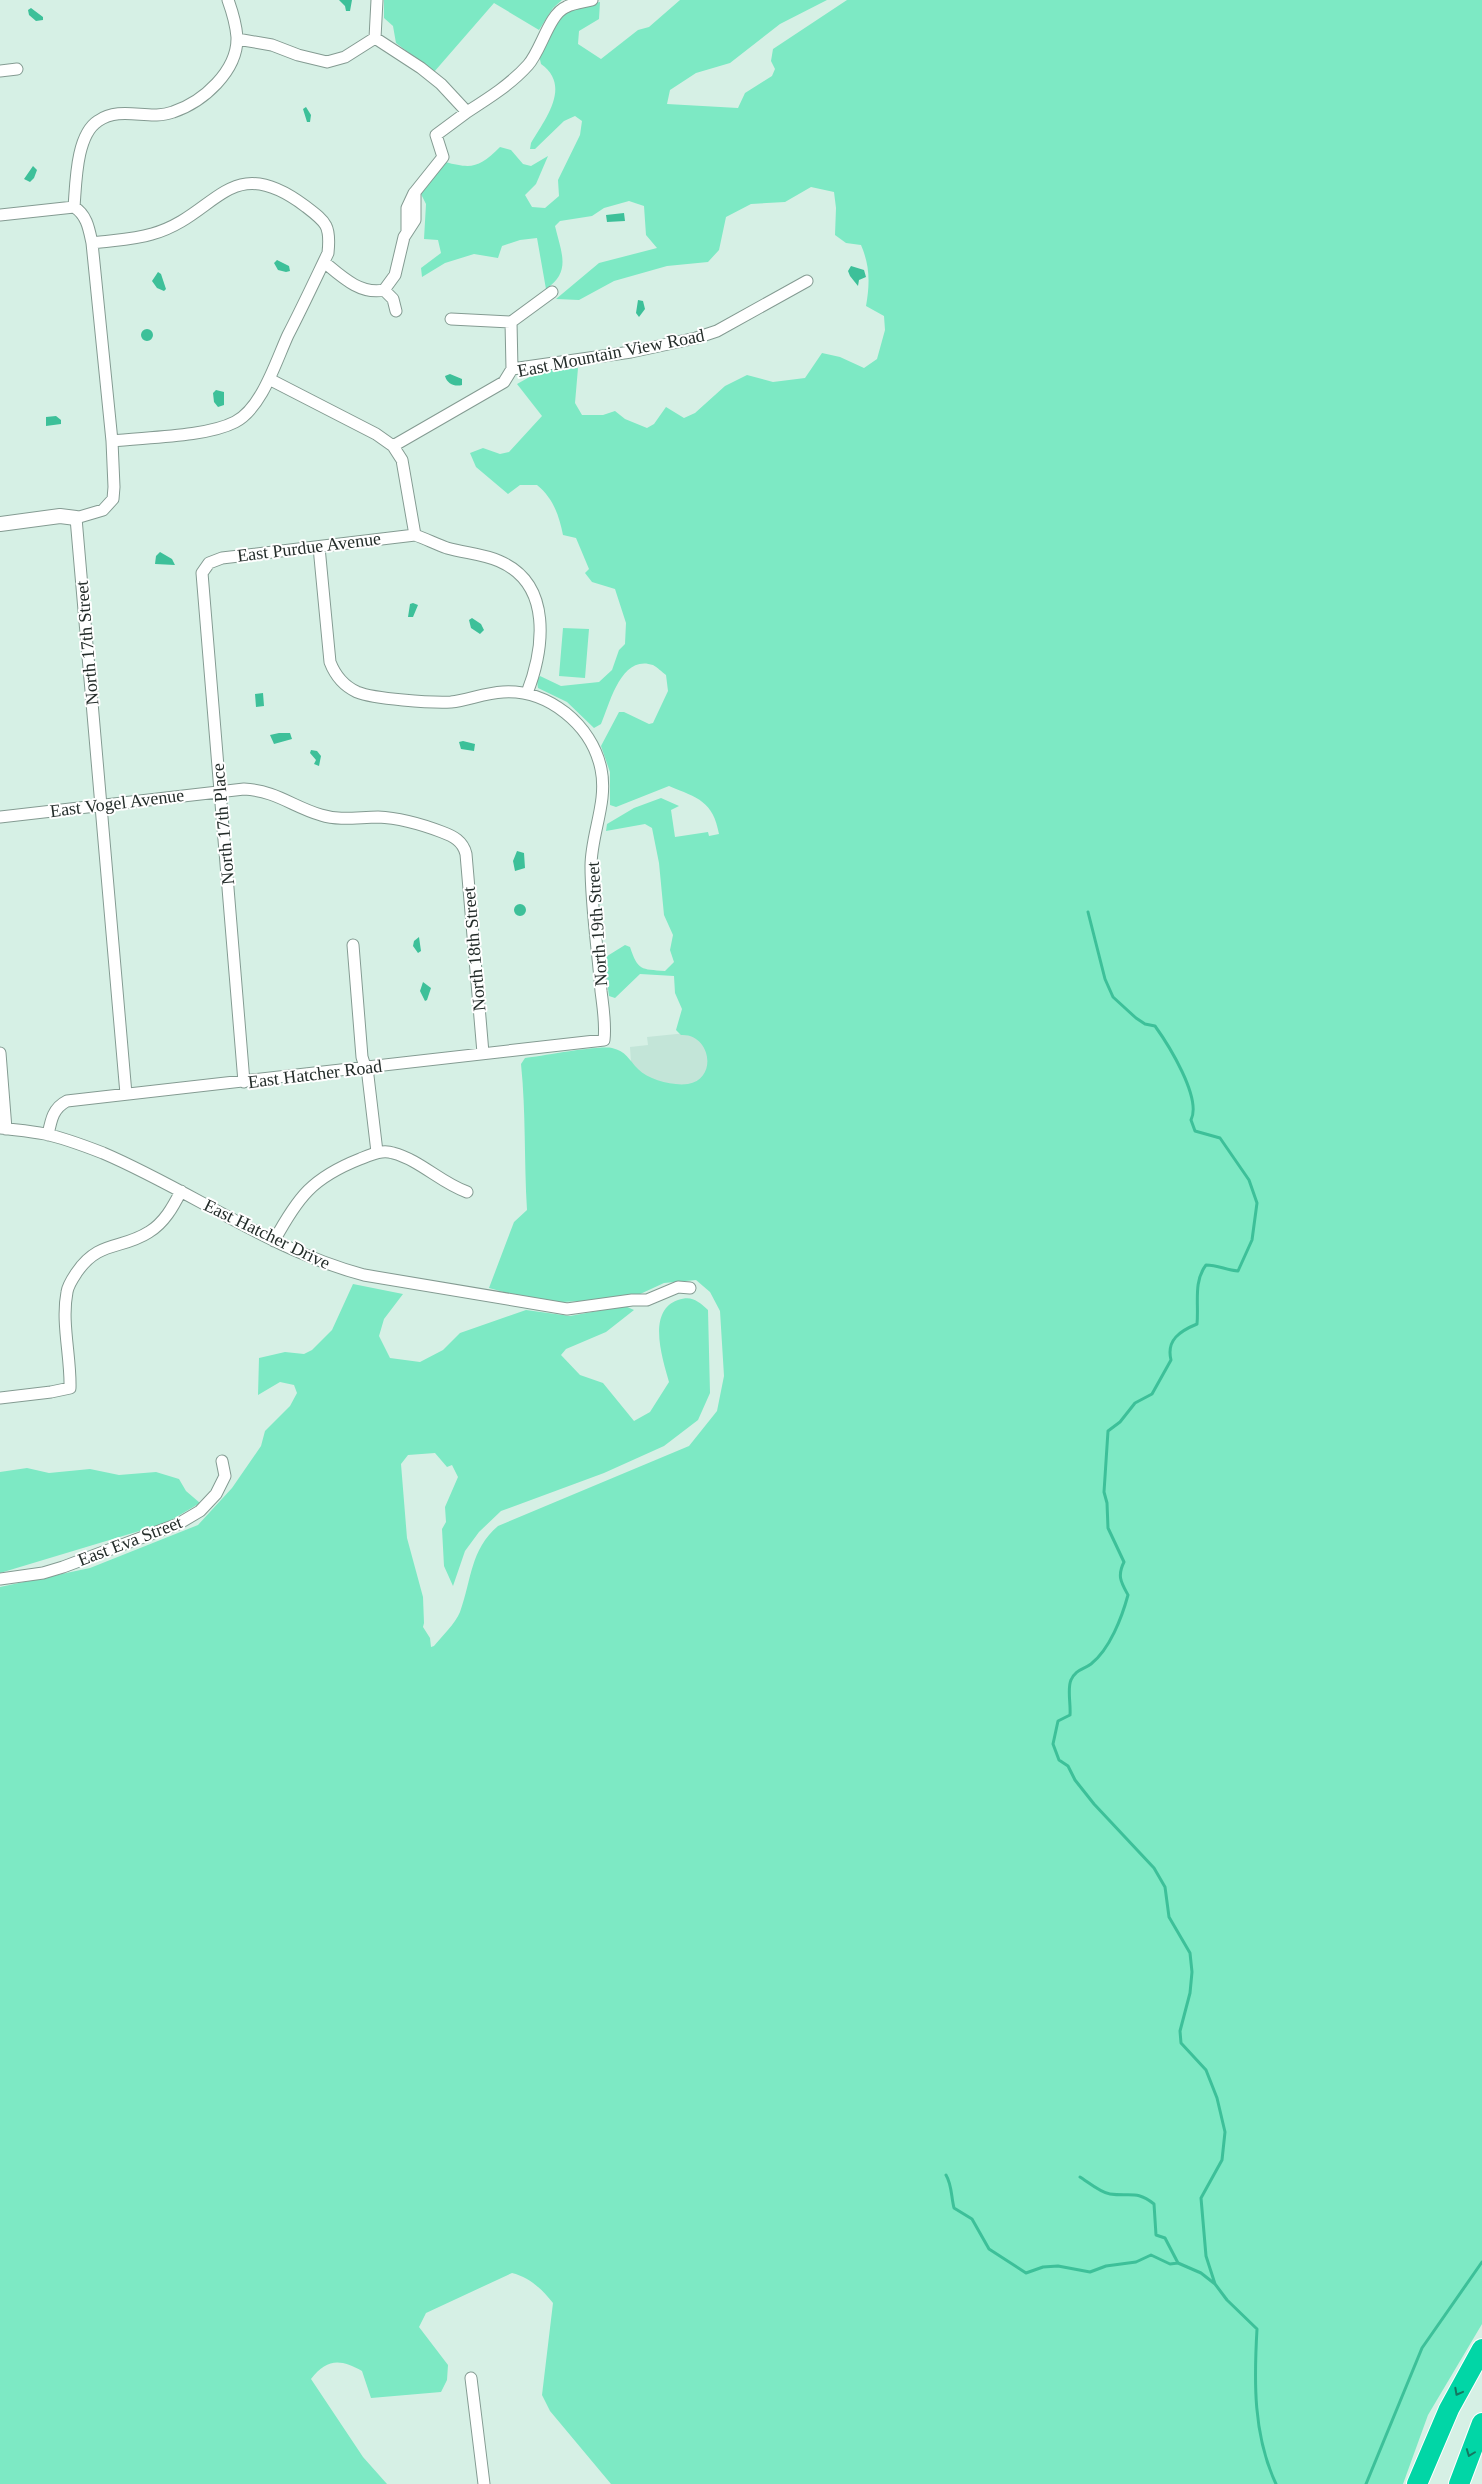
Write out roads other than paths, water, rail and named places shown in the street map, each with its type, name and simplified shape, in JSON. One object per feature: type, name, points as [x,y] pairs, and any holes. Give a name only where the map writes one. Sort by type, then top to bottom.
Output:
[{"type":"highway","points":[[1416,2484],[1449,2409],[1482,2349]]},
{"type":"highway","points":[[1459,2484],[1482,2423]]},
{"type":"street","points":[[74,207],[81,150],[87,136],[98,121],[116,113],[144,115],[173,113],[201,97],[227,70],[237,39],[228,0]]},
{"type":"street","points":[[375,38],[377,0]]},
{"type":"street","points":[[324,262],[352,284],[376,292],[384,290],[395,275],[407,232],[407,208],[415,192],[443,157],[436,135],[504,87],[528,65],[535,57],[555,18],[564,7],[592,0]]},
{"type":"street","points":[[237,39],[272,45],[298,55],[326,62],[346,58],[375,38]]},
{"type":"street","points":[[375,38],[422,68],[441,84],[467,112]]},
{"type":"street","points":[[0,71],[17,69]]},
{"type":"street","points":[[92,244],[152,234],[176,225],[226,190],[248,183],[264,184],[279,189],[326,222],[330,236],[328,253],[269,379],[244,415],[227,426],[183,434],[112,440]]},
{"type":"street","points":[[0,215],[74,207],[82,212],[86,218],[92,244],[112,440],[113,500],[103,510],[76,518],[60,516],[0,524]]},
{"type":"street","name":"East Mountain View Road","points":[[393,446],[412,433],[504,382],[512,370],[631,352],[696,338],[717,331],[806,281]]},
{"type":"street","points":[[384,290],[393,299],[396,311]]},
{"type":"street","points":[[451,319],[511,322],[552,292]]},
{"type":"street","points":[[511,322],[512,370]]},
{"type":"street","points":[[269,379],[381,437],[393,446],[402,460],[415,535],[448,548],[505,564],[520,576],[533,593],[540,614],[540,644],[536,669],[527,693],[503,692],[453,702],[434,702],[359,693],[348,687],[333,671],[330,662],[319,546]]},
{"type":"street","name":"North 17th Street","points":[[76,518],[126,1094]]},
{"type":"street","name":"East Purdue Avenue","points":[[205,566],[214,560],[222,558],[415,535]]},
{"type":"street","name":"North 17th Place","points":[[205,566],[202,579],[244,1082]]},
{"type":"street","name":"North 19th Street","points":[[527,693],[560,709],[576,722],[594,745],[600,765],[603,789],[591,865],[604,1040]]},
{"type":"street","name":"East Vogel Avenue","points":[[0,817],[220,791],[259,790],[320,815],[339,818],[379,817],[418,823],[452,836],[463,844]]},
{"type":"street","name":"North 18th Street","points":[[463,844],[466,854],[483,1053]]},
{"type":"street","points":[[353,945],[362,1056],[366,1068],[377,1152]]},
{"type":"street","name":"East Hatcher Road","points":[[48,1134],[52,1115],[59,1105],[67,1101],[604,1040]]},
{"type":"street","points":[[0,1053],[3,1128]]},
{"type":"street","name":"East Hatcher Drive","points":[[3,1128],[48,1134],[102,1153],[181,1191],[274,1241],[339,1269],[364,1275],[567,1309],[632,1300],[647,1300],[678,1287],[690,1288]]},
{"type":"street","points":[[274,1241],[306,1190],[347,1164],[377,1152],[391,1152],[405,1157],[451,1186],[467,1192]]},
{"type":"street","points":[[0,1398],[70,1388],[65,1306],[67,1290],[73,1277],[84,1261],[103,1248],[148,1233],[164,1220],[181,1191]]},
{"type":"street","name":"East Eva Street","points":[[0,1579],[43,1573],[63,1567],[178,1524],[200,1511],[216,1494],[225,1476],[222,1460]]},
{"type":"street","points":[[472,2378],[484,2484]]},
{"type":"waterway","points":[[1088,912],[1105,979],[1113,997],[1136,1018],[1145,1024],[1155,1026],[1168,1045],[1188,1085],[1193,1110],[1191,1120],[1195,1131],[1220,1138],[1249,1180],[1257,1203],[1252,1240],[1238,1271],[1206,1265],[1199,1279],[1197,1324],[1176,1337],[1171,1347],[1171,1360],[1152,1394],[1135,1403],[1120,1422],[1108,1431],[1104,1492],[1107,1503],[1108,1528],[1124,1562],[1120,1575],[1128,1595],[1119,1623],[1104,1650],[1098,1658],[1075,1674],[1071,1680],[1069,1687],[1070,1715],[1058,1721],[1053,1744],[1059,1760],[1068,1766],[1075,1780],[1094,1804],[1154,1868],[1165,1887],[1169,1917],[1190,1953],[1192,1972],[1190,1993],[1180,2031],[1181,2043],[1206,2070],[1217,2098],[1225,2132],[1222,2160],[1201,2198],[1206,2256],[1215,2284]]},
{"type":"waterway","points":[[946,2175],[954,2208],[972,2219],[989,2249],[1026,2273],[1043,2267],[1058,2266],[1090,2272],[1106,2266],[1136,2262],[1151,2255],[1170,2264],[1178,2263]]},
{"type":"waterway","points":[[1080,2177],[1106,2193],[1138,2195],[1154,2204],[1156,2235],[1165,2238],[1178,2263],[1201,2273],[1215,2284],[1227,2300],[1257,2329],[1255,2368],[1259,2427],[1268,2465],[1276,2484]]},
{"type":"waterway","points":[[1366,2484],[1422,2348],[1482,2262]]}]
